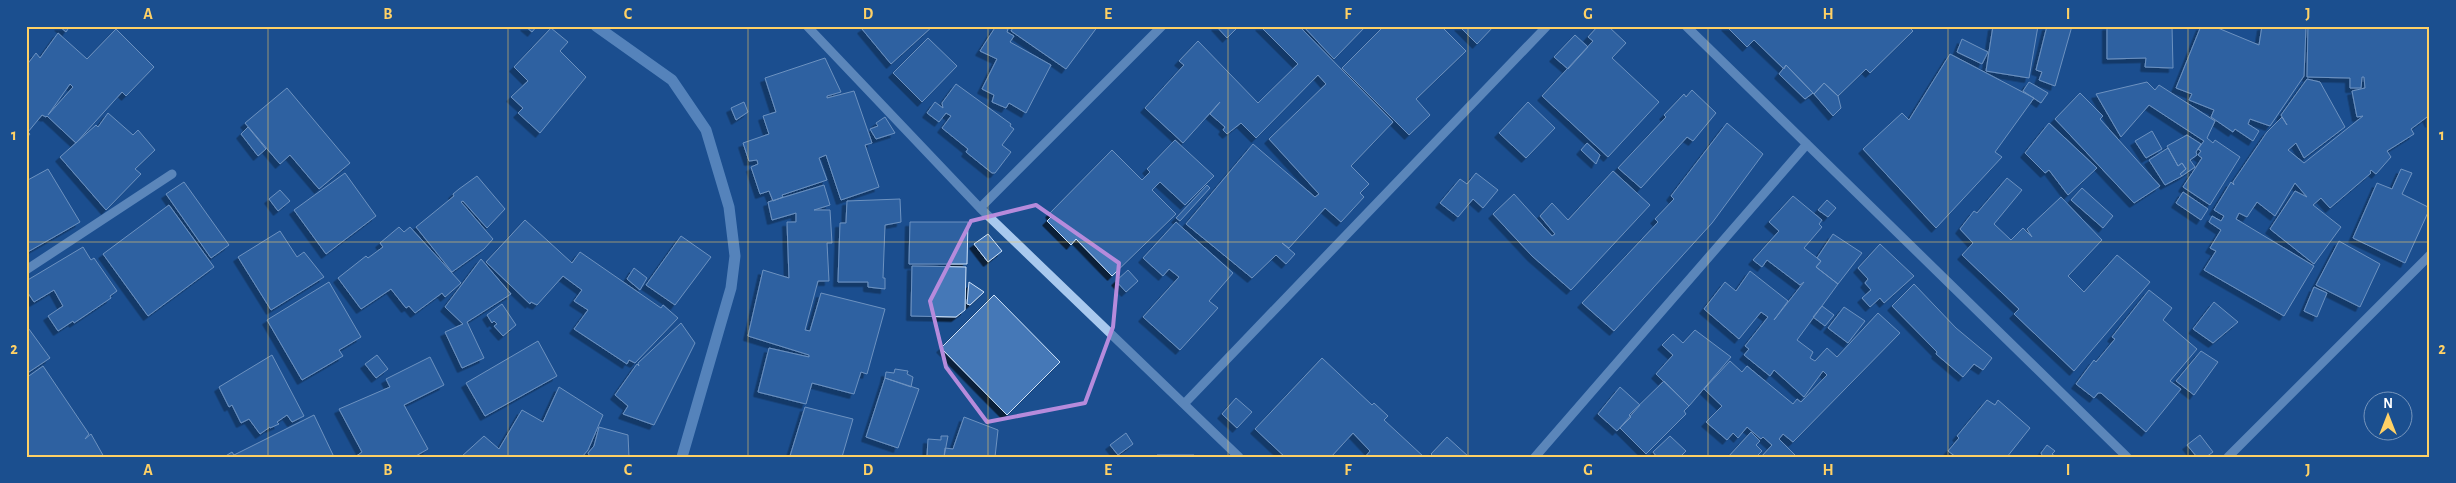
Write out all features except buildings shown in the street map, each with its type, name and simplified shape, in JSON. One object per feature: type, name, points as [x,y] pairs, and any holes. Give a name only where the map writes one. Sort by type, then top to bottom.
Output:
[{"type":"street","points":[[807,26],[980,208],[1239,457]]},
{"type":"street","points":[[980,208],[1162,26]]},
{"type":"street","points":[[1184,404],[1548,26]]},
{"type":"street","points":[[1686,26],[2127,457]]},
{"type":"street","points":[[1535,457],[1807,144]]},
{"type":"street","points":[[26,270],[172,174]]},
{"type":"street","points":[[2228,457],[2430,255]]},
{"type":"highlighted area","points":[[1036,205],[1119,263],[1113,327],[1085,403],[987,422],[946,367],[930,301],[971,221]]},
{"type":"waterway","points":[[596,26],[672,80],[706,130],[729,207],[735,256],[731,288],[682,457]]}]
